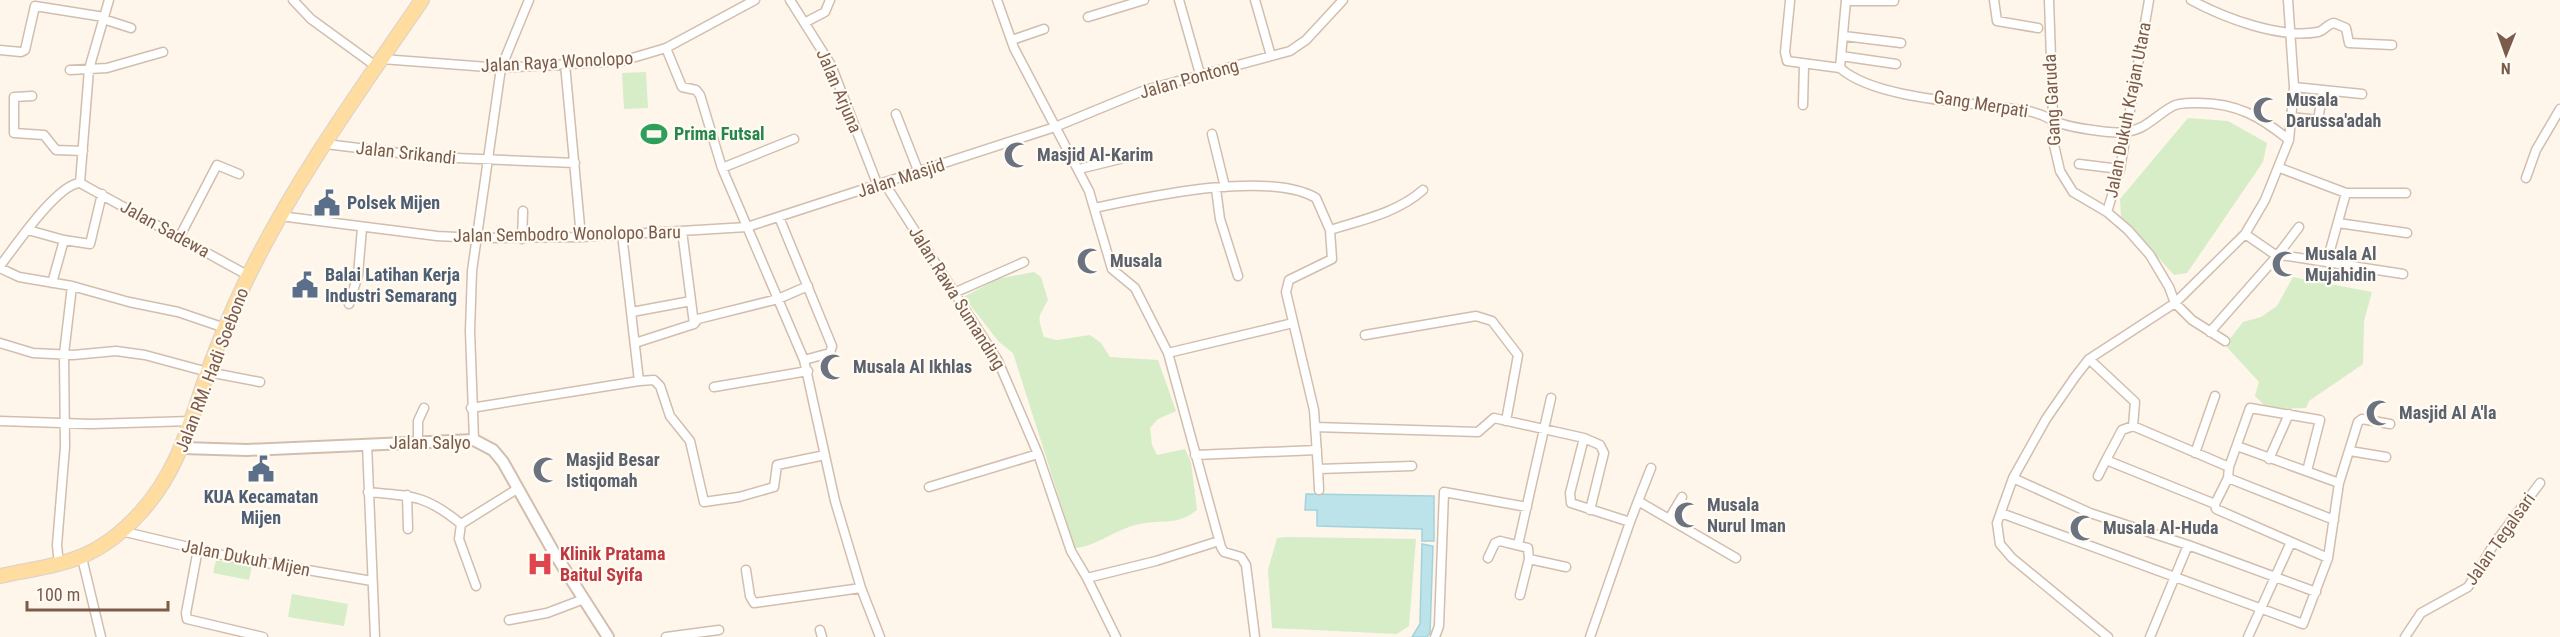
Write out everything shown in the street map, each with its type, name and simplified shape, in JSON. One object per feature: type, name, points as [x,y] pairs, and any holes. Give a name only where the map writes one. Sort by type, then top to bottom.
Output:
[{"type":"main road","name":"Jalan RM. Hadi Soebono","points":[[0,576],[59,565],[82,558],[121,531],[152,500],[183,448],[225,328],[280,216],[422,0]]},
{"type":"street","points":[[109,0],[89,69],[80,183],[75,184],[53,201],[0,267],[20,277],[72,286],[129,302],[178,312],[225,328]]},
{"type":"street","points":[[292,0],[311,19],[379,63]]},
{"type":"street","points":[[474,440],[471,408],[470,331],[472,271],[501,68],[529,0]]},
{"type":"street","name":"Jalan Raya Wonolopo","points":[[379,63],[501,68],[629,60],[666,48],[755,0]]},
{"type":"street","name":"Jalan Arjuna","points":[[790,0],[831,65],[882,185]]},
{"type":"street","points":[[806,22],[823,14],[829,8],[830,0]]},
{"type":"street","points":[[997,0],[1012,40],[1055,127],[1079,169],[1094,208],[1112,270],[1136,288],[1168,353],[1219,541],[1224,552],[1245,560],[1255,637]]},
{"type":"street","points":[[1088,17],[1144,0]]},
{"type":"street","points":[[1179,0],[1200,74]]},
{"type":"street","points":[[1255,0],[1271,56]]},
{"type":"street","name":"Jalan Pontong","points":[[1055,127],[1145,90],[1290,51],[1306,40],[1343,0]]},
{"type":"street","points":[[1790,2],[1785,58],[1791,63],[1840,68],[1846,0],[1894,1]]},
{"type":"street","points":[[1994,0],[1995,18],[2000,23],[2038,28]]},
{"type":"street","name":"Gang Garuda","points":[[2049,0],[2049,53],[2056,159],[2066,184],[2078,196],[2107,212]]},
{"type":"street","name":"Jalan Dukuh Krajan Utara","points":[[2149,0],[2120,169],[2107,212],[2150,255],[2169,287],[2175,303],[2210,332],[2225,341]]},
{"type":"street","points":[[2191,0],[2241,22],[2289,31],[2320,32],[2334,23],[2346,28],[2349,43],[2392,45]]},
{"type":"street","points":[[2108,637],[2012,558],[2000,544],[1996,529],[2013,478],[2046,419],[2089,360],[2175,303],[2245,234],[2265,200],[2280,168],[2289,140],[2294,87],[2288,0]]},
{"type":"street","points":[[0,50],[21,52],[25,50],[35,6],[103,18],[131,28]]},
{"type":"street","points":[[1012,40],[1044,30]]},
{"type":"street","points":[[1844,36],[1901,43]]},
{"type":"street","points":[[666,48],[682,87],[696,90],[700,95],[722,168],[808,371],[835,501],[861,588],[880,637]]},
{"type":"street","points":[[70,70],[107,68],[164,52]]},
{"type":"street","points":[[1841,56],[1896,64]]},
{"type":"street","points":[[566,64],[581,237]]},
{"type":"street","points":[[1803,105],[1804,65]]},
{"type":"street","name":"Gang Merpati","points":[[1840,68],[1855,80],[1908,94],[2030,111],[2054,121],[2125,133]]},
{"type":"street","points":[[2294,87],[2362,94]]},
{"type":"street","points":[[2291,117],[2318,120],[2323,91]]},
{"type":"street","points":[[32,96],[14,97],[14,133],[44,135],[56,150],[83,151]]},
{"type":"street","points":[[2125,133],[2146,126],[2179,104],[2221,104],[2243,109],[2259,117],[2289,140]]},
{"type":"street","points":[[2526,178],[2536,150],[2560,110]]},
{"type":"street","points":[[896,114],[919,172]]},
{"type":"street","name":"Jalan Masjid","points":[[747,227],[1055,127]]},
{"type":"street","points":[[1212,134],[1221,188],[1220,219],[1238,276]]},
{"type":"street","points":[[722,168],[794,139]]},
{"type":"street","name":"Jalan Srikandi","points":[[326,144],[371,151],[487,161],[575,163]]},
{"type":"street","points":[[1079,169],[1120,159]]},
{"type":"street","points":[[2079,164],[2120,169]]},
{"type":"street","points":[[179,238],[217,165],[239,174]]},
{"type":"street","points":[[2280,168],[2346,193],[2406,193]]},
{"type":"street","name":"Jalan Sadewa","points":[[80,183],[249,276]]},
{"type":"street","name":"Jalan Rawa Sumanding","points":[[882,185],[956,292],[998,361],[1038,454],[1071,551],[1088,578],[1116,637]]},
{"type":"street","points":[[1094,208],[1157,196],[1221,188],[1288,188],[1311,195],[1318,200],[1330,230],[1332,259],[1287,283],[1315,427],[1319,490]]},
{"type":"street","points":[[1330,230],[1392,210],[1410,202],[1423,190]]},
{"type":"street","points":[[2327,261],[2346,193]]},
{"type":"street","points":[[28,230],[64,240],[90,244],[102,194]]},
{"type":"street","points":[[522,238],[523,211]]},
{"type":"street","name":"Jalan Sembodro Wonolopo Baru","points":[[280,216],[362,228],[477,238],[581,237],[747,227]]},
{"type":"street","points":[[779,217],[832,349],[830,353],[804,360]]},
{"type":"street","points":[[2338,223],[2408,233]]},
{"type":"street","points":[[2210,332],[2277,256],[2299,226]]},
{"type":"street","points":[[349,304],[358,275],[362,228]]},
{"type":"street","points":[[682,231],[694,324]]},
{"type":"street","points":[[622,234],[639,381]]},
{"type":"street","points":[[2245,234],[2277,256],[2327,261],[2403,274]]},
{"type":"street","points":[[52,283],[64,240]]},
{"type":"street","points":[[956,292],[1024,262]]},
{"type":"street","points":[[59,565],[57,544],[64,447],[64,354],[72,286]]},
{"type":"street","points":[[635,343],[694,324],[698,319],[778,299],[807,286]]},
{"type":"street","points":[[632,312],[691,301]]},
{"type":"street","points":[[1365,335],[1476,316],[1492,321],[1518,355],[1506,421]]},
{"type":"street","points":[[1168,353],[1293,323]]},
{"type":"street","points":[[1,345],[33,353],[116,351],[145,355],[208,372],[260,382]]},
{"type":"street","points":[[2089,360],[2135,402],[2133,426]]},
{"type":"street","points":[[714,387],[808,371]]},
{"type":"street","points":[[471,408],[654,380],[660,386],[670,416],[690,441],[704,502],[728,500],[774,487],[777,465],[825,455]]},
{"type":"street","points":[[2195,453],[2215,396]]},
{"type":"street","points":[[1518,545],[1551,398]]},
{"type":"street","points":[[418,442],[418,421],[424,408]]},
{"type":"street","points":[[2215,504],[2228,478],[2229,467],[2250,408],[2320,420],[2307,471]]},
{"type":"street","points":[[2269,459],[2289,414]]},
{"type":"street","points":[[1315,427],[1478,432],[1492,419],[1584,438],[1600,445],[1604,453],[1590,510]]},
{"type":"street","points":[[2001,513],[2175,579],[2261,607],[2303,624],[2328,558],[2339,483],[2360,420],[2390,424]]},
{"type":"street","points":[[0,421],[191,421]]},
{"type":"street","points":[[2098,476],[2122,430],[2133,426],[2229,467]]},
{"type":"street","points":[[1584,438],[1571,503],[1630,522]]},
{"type":"street","name":"Jalan Salyo","points":[[183,448],[228,451],[474,440],[493,450],[608,637]]},
{"type":"street","points":[[367,444],[375,637]]},
{"type":"street","points":[[2237,446],[2339,483]]},
{"type":"street","points":[[1195,455],[1317,450]]},
{"type":"street","points":[[2350,451],[2386,457]]},
{"type":"street","points":[[929,487],[1038,454]]},
{"type":"street","points":[[2106,460],[2215,504],[2218,511],[2328,558]]},
{"type":"street","points":[[1318,469],[1412,465]]},
{"type":"street","points":[[1590,637],[1651,468]]},
{"type":"street","points":[[2013,478],[2090,513],[2188,545],[2316,592]]},
{"type":"street","points":[[2228,478],[2334,520]]},
{"type":"street","name":"Jalan Tegalsari","points":[[2404,637],[2421,613],[2468,587],[2494,544],[2540,483]]},
{"type":"street","points":[[461,524],[517,489]]},
{"type":"street","points":[[368,492],[407,495],[440,507],[461,524]]},
{"type":"street","points":[[1435,637],[1439,626],[1444,492],[1527,507]]},
{"type":"street","points":[[407,495],[408,529]]},
{"type":"street","points":[[1669,519],[1682,496]]},
{"type":"street","points":[[1638,501],[1736,558]]},
{"type":"street","points":[[461,524],[459,539],[476,586]]},
{"type":"street","name":"Jalan Dukuh Mijen","points":[[121,531],[198,549],[372,581]]},
{"type":"street","points":[[1088,578],[1156,561],[1219,541]]},
{"type":"street","points":[[1488,558],[1497,541],[1518,545],[1529,550],[1520,595]]},
{"type":"street","points":[[2249,634],[2291,542]]},
{"type":"street","points":[[2150,637],[2188,545]]},
{"type":"street","points":[[198,549],[186,612],[190,621],[263,637]]},
{"type":"street","points":[[82,558],[101,637]]},
{"type":"street","points":[[1529,559],[1566,567]]},
{"type":"street","points":[[746,570],[750,596],[754,603],[861,588]]},
{"type":"street","points":[[508,620],[547,613],[584,599]]},
{"type":"street","points":[[666,637],[719,630]]},
{"type":"green space","points":[[646,72],[648,108],[624,109],[622,73]]},
{"type":"green space","points":[[2188,118],[2228,121],[2267,143],[2263,162],[2187,273],[2174,275],[2121,217],[2120,199]]},
{"type":"green space","points":[[1034,272],[1041,277],[1048,300],[1040,317],[1044,337],[1057,340],[1090,335],[1101,343],[1110,357],[1158,360],[1176,411],[1158,419],[1150,428],[1152,445],[1157,455],[1185,449],[1191,462],[1197,510],[1190,515],[1177,520],[1132,526],[1092,544],[1075,548],[1013,353],[999,342],[964,297],[997,279]]},
{"type":"green space","points":[[2293,277],[2372,292],[2364,321],[2363,364],[2309,401],[2306,408],[2268,409],[2255,396],[2259,382],[2225,345],[2243,322],[2261,317],[2277,306]]},
{"type":"green space","points":[[1277,538],[1416,539],[1409,626],[1397,634],[1272,628],[1268,570]]},
{"type":"green space","points":[[216,560],[252,566],[249,580],[213,573]]},
{"type":"green space","points":[[292,594],[348,604],[344,626],[288,617]]},
{"type":"water","points":[[1306,494],[1434,496],[1434,541],[1422,541],[1422,529],[1317,526],[1317,510],[1305,510]]},
{"type":"water","points":[[1422,544],[1433,546],[1430,633],[1427,637],[1412,637],[1420,624]]},
{"type":"place","name":"Musala Darussa'adah","points":[[2266,110]]},
{"type":"place","name":"Prima Futsal","points":[[654,134]]},
{"type":"place","name":"Masjid Al-Karim","points":[[1017,155]]},
{"type":"place","name":"Polsek Mijen","points":[[327,203]]},
{"type":"place","name":"Musala","points":[[1090,261]]},
{"type":"place","name":"Musala Al Mujahidin","points":[[2285,264]]},
{"type":"place","name":"Balai Latihan Kerja Industri Semarang","points":[[305,285]]},
{"type":"place","name":"Musala Al Ikhlas","points":[[833,367]]},
{"type":"place","name":"Masjid Al A'la","points":[[2379,413]]},
{"type":"place","name":"KUA Kecamatan Mijen","points":[[261,469]]},
{"type":"place","name":"Masjid Besar Istiqomah","points":[[546,470]]},
{"type":"place","name":"Musala Nurul Iman","points":[[1687,515]]},
{"type":"place","name":"Musala Al-Huda","points":[[2083,528]]},
{"type":"place","name":"Klinik Pratama Baitul Syifa","points":[[540,564]]}]
